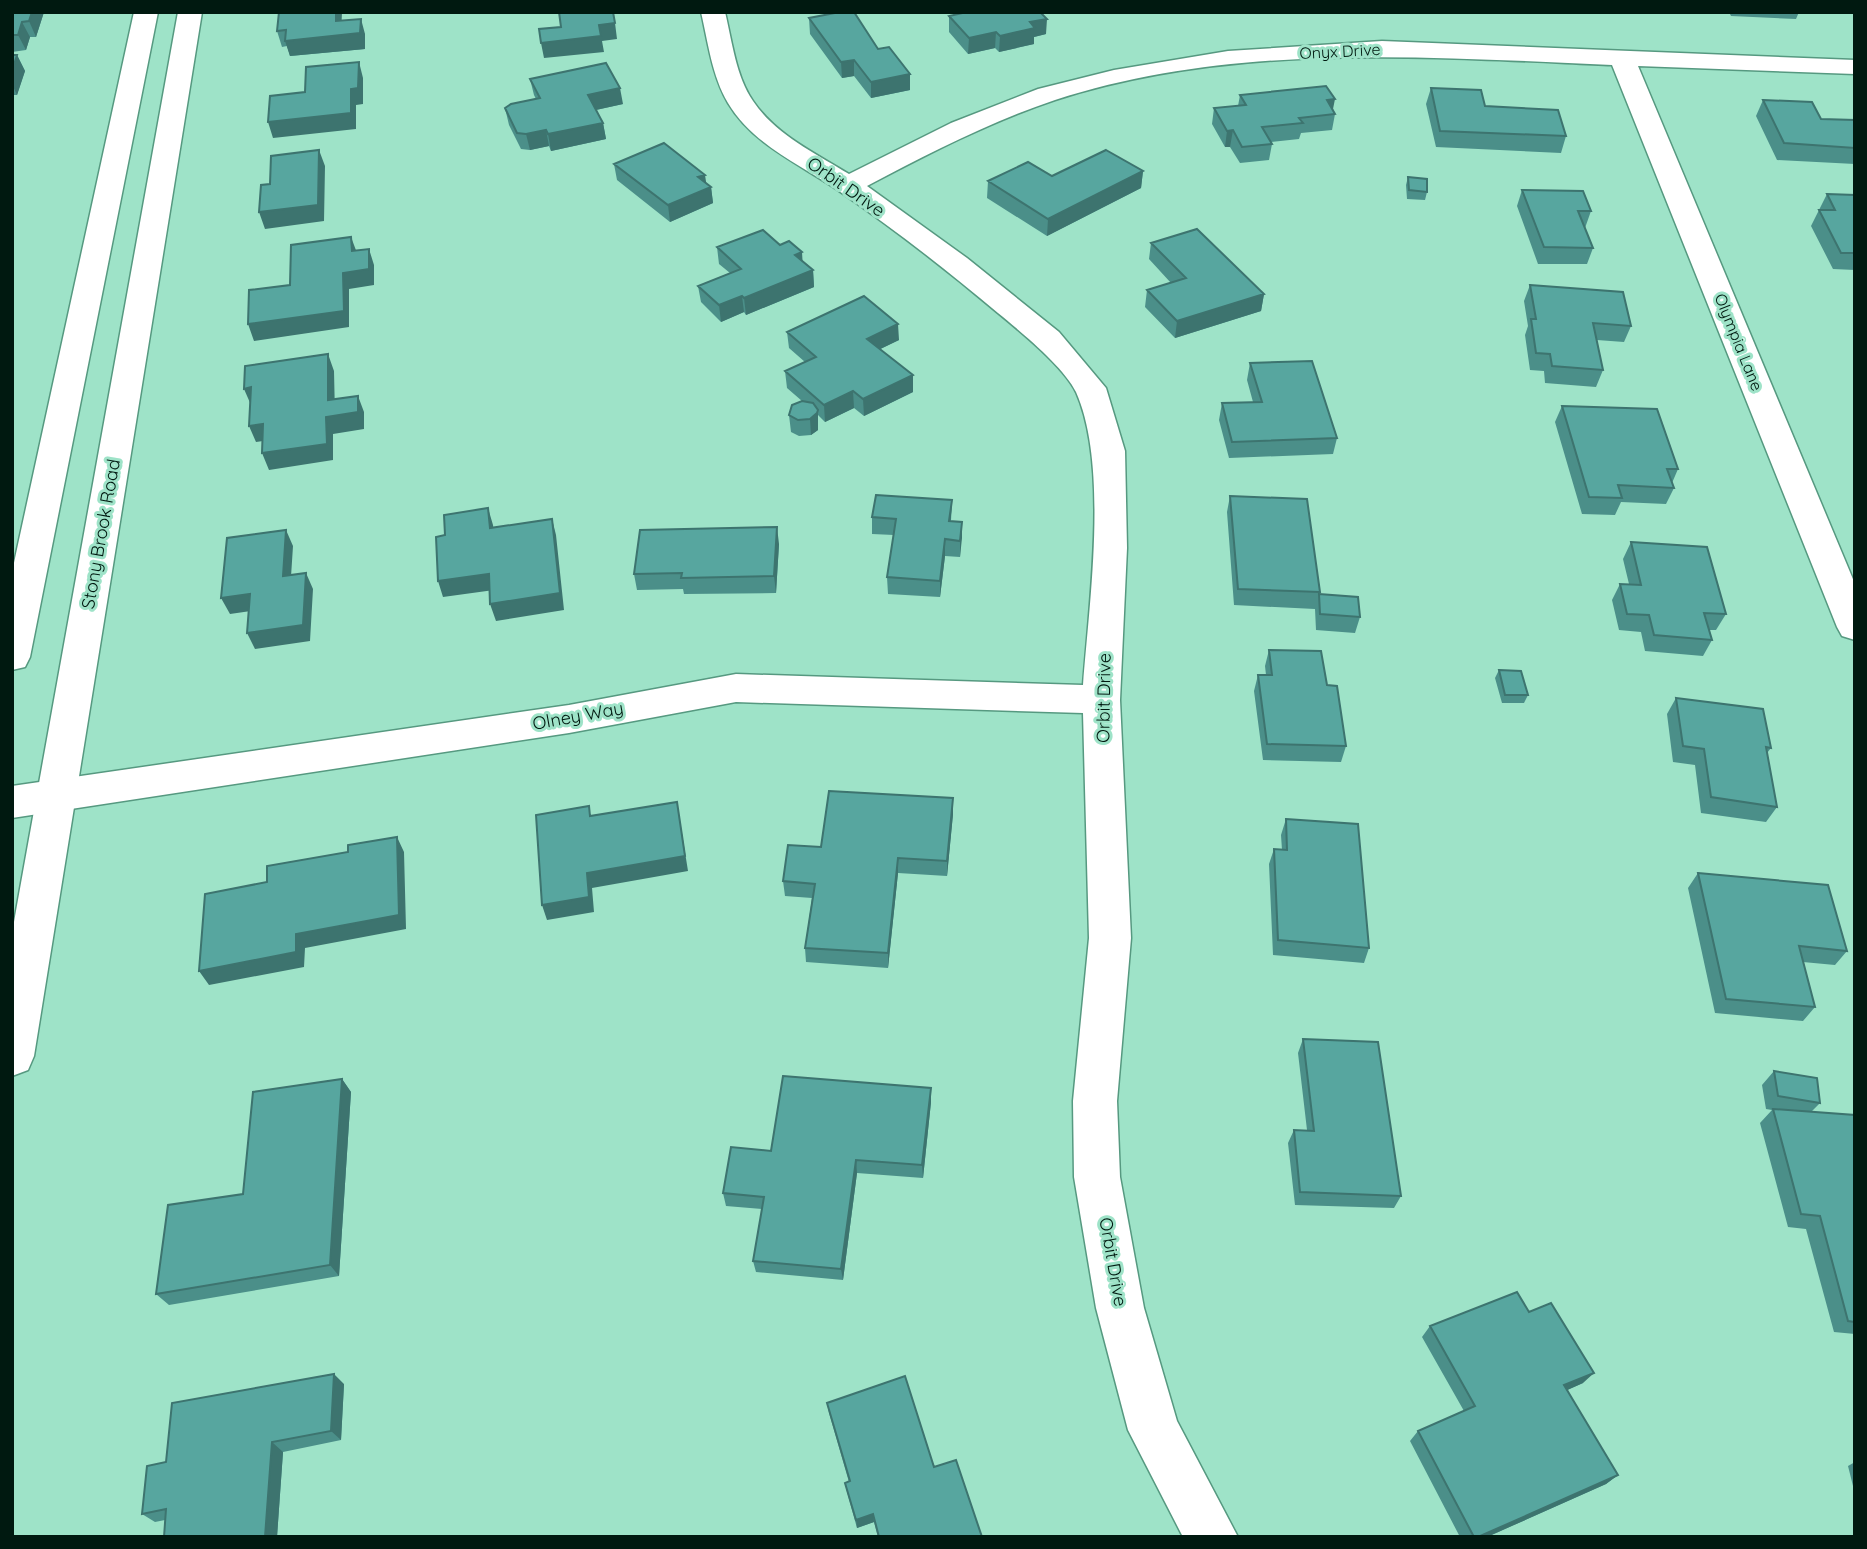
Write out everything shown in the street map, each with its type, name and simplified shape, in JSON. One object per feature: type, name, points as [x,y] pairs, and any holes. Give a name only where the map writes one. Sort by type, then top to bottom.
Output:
[{"type":"street","points":[[12,657],[146,12]]},
{"type":"street","name":"Stony Brook Road","points":[[12,1056],[190,12]]},
{"type":"street","name":"Orbit Drive","points":[[713,12],[729,76],[740,102],[766,133],[848,185],[1003,301],[1048,339],[1090,388],[1109,451],[1110,548],[1101,700],[1110,938],[1096,1101],[1097,1177],[1120,1308],[1154,1430],[1212,1537]]},
{"type":"street","name":"Onyx Drive","points":[[848,185],[925,145],[1011,108],[1076,86],[1208,61],[1321,50],[1381,48],[1855,67]]},
{"type":"street","name":"Olympia Lane","points":[[1622,58],[1855,627]]},
{"type":"street","points":[[107,200],[159,194]]},
{"type":"street","name":"Olney Way","points":[[12,802],[569,719],[736,688],[1101,700]]},
{"type":"building","points":[[12,12],[32,12],[29,21],[22,22],[18,35],[12,35]]},
{"type":"building","points":[[279,12],[336,12],[336,21],[361,19],[360,33],[285,41],[286,30],[277,31]]},
{"type":"building","points":[[559,12],[613,12],[615,23],[599,25],[601,36],[541,43],[539,29],[561,27]]},
{"type":"building","points":[[854,12],[878,49],[889,47],[910,74],[871,82],[854,60],[841,62],[809,18]]},
{"type":"building","points":[[967,12],[1040,12],[1047,19],[1030,22],[1035,28],[1000,36],[996,32],[969,38],[949,16]]},
{"type":"building","points":[[12,55],[17,55],[12,71]]},
{"type":"building","points":[[359,62],[358,88],[351,89],[351,113],[268,122],[270,96],[305,92],[306,67]]},
{"type":"building","points":[[606,63],[620,88],[588,95],[603,123],[548,134],[546,130],[517,133],[505,108],[511,104],[540,98],[530,79]]},
{"type":"building","points":[[1326,86],[1335,99],[1327,100],[1335,114],[1299,118],[1303,123],[1262,127],[1272,144],[1242,147],[1233,130],[1227,131],[1214,108],[1246,105],[1240,95]]},
{"type":"building","points":[[1431,88],[1481,90],[1485,106],[1558,110],[1566,136],[1440,131]]},
{"type":"building","points":[[1763,100],[1812,102],[1821,119],[1855,120],[1855,148],[1784,143]]},
{"type":"building","points":[[664,143],[705,175],[698,177],[711,187],[668,205],[614,164]]},
{"type":"building","points":[[319,150],[318,205],[259,212],[261,185],[270,184],[271,156]]},
{"type":"building","points":[[1106,150],[1143,171],[1048,219],[988,181],[1028,162],[1052,176]]},
{"type":"building","points":[[1408,177],[1427,179],[1427,192],[1409,190]]},
{"type":"building","points":[[1522,190],[1583,191],[1591,211],[1578,211],[1593,248],[1544,247]]},
{"type":"building","points":[[1827,194],[1855,195],[1855,253],[1841,253],[1819,210],[1835,210]]},
{"type":"building","points":[[1197,229],[1264,294],[1177,321],[1147,290],[1186,278],[1151,243]]},
{"type":"building","points":[[763,230],[780,245],[789,241],[802,252],[795,255],[813,270],[744,298],[742,296],[719,305],[698,286],[741,269],[717,247]]},
{"type":"building","points":[[351,237],[352,251],[369,249],[369,269],[343,273],[344,311],[248,324],[249,290],[290,285],[291,245]]},
{"type":"building","points":[[1530,285],[1623,292],[1631,326],[1593,323],[1603,370],[1552,366],[1550,354],[1536,353],[1531,319],[1536,319]]},
{"type":"building","points":[[864,296],[898,324],[867,339],[913,375],[863,399],[853,391],[824,405],[785,371],[816,357],[787,332]]},
{"type":"building","points":[[328,354],[328,400],[358,396],[358,412],[326,417],[327,444],[262,453],[263,424],[249,426],[251,387],[244,389],[245,366]]},
{"type":"building","points":[[1312,361],[1337,438],[1232,442],[1222,403],[1262,402],[1250,363]]},
{"type":"building","points":[[802,401],[813,403],[818,410],[810,419],[798,420],[789,415],[792,405]]},
{"type":"building","points":[[1562,406],[1657,409],[1678,469],[1667,469],[1674,488],[1618,485],[1622,498],[1589,497]]},
{"type":"building","points":[[876,495],[952,500],[949,521],[962,522],[960,541],[945,539],[940,581],[887,577],[896,519],[872,517]]},
{"type":"building","points":[[1230,496],[1307,499],[1320,592],[1238,589]]},
{"type":"building","points":[[488,508],[490,528],[552,519],[560,593],[490,604],[489,574],[438,581],[436,537],[445,535],[444,515]]},
{"type":"building","points":[[777,527],[774,576],[681,578],[682,573],[634,574],[640,530]]},
{"type":"building","points":[[286,530],[283,576],[306,573],[303,625],[247,633],[250,594],[221,598],[227,538]]},
{"type":"building","points":[[1631,542],[1707,547],[1726,614],[1704,613],[1712,640],[1654,635],[1649,615],[1627,614],[1620,584],[1641,585]]},
{"type":"building","points":[[1319,594],[1358,597],[1360,617],[1320,614]]},
{"type":"building","points":[[1269,650],[1321,651],[1327,685],[1337,686],[1346,746],[1267,744],[1258,675],[1272,675]]},
{"type":"building","points":[[1499,670],[1521,671],[1528,695],[1505,695]]},
{"type":"building","points":[[1676,698],[1763,709],[1771,748],[1766,747],[1777,807],[1711,797],[1704,749],[1683,746]]},
{"type":"building","points":[[829,791],[953,798],[947,861],[898,858],[888,953],[805,948],[815,884],[783,881],[788,845],[821,847]]},
{"type":"building","points":[[677,802],[685,856],[587,873],[589,897],[542,905],[536,815],[589,806],[590,816]]},
{"type":"building","points":[[1286,819],[1358,824],[1369,948],[1278,940],[1274,849],[1287,850]]},
{"type":"building","points":[[397,837],[399,915],[296,934],[296,952],[199,971],[205,894],[267,882],[267,866],[348,852],[348,845]]},
{"type":"building","points":[[1698,873],[1828,885],[1847,951],[1799,946],[1815,1007],[1726,999]]},
{"type":"building","points":[[1303,1039],[1378,1042],[1401,1196],[1300,1192],[1294,1130],[1314,1131]]},
{"type":"building","points":[[1774,1071],[1817,1078],[1820,1103],[1778,1096]]},
{"type":"building","points":[[783,1076],[931,1088],[922,1165],[856,1160],[841,1269],[753,1261],[764,1197],[723,1193],[731,1147],[771,1151]]},
{"type":"building","points":[[342,1079],[330,1265],[156,1294],[168,1205],[243,1194],[253,1092]]},
{"type":"building","points":[[1773,1109],[1855,1115],[1855,1322],[1848,1321],[1820,1216],[1801,1214]]},
{"type":"building","points":[[1517,1292],[1529,1312],[1551,1303],[1594,1373],[1564,1385],[1618,1475],[1474,1537],[1418,1431],[1475,1406],[1430,1326]]},
{"type":"building","points":[[334,1374],[331,1431],[272,1442],[265,1537],[164,1537],[166,1509],[142,1514],[147,1466],[166,1462],[172,1403]]},
{"type":"building","points":[[905,1376],[934,1467],[956,1460],[982,1537],[879,1537],[873,1514],[856,1520],[845,1483],[850,1481],[827,1403]]}]
